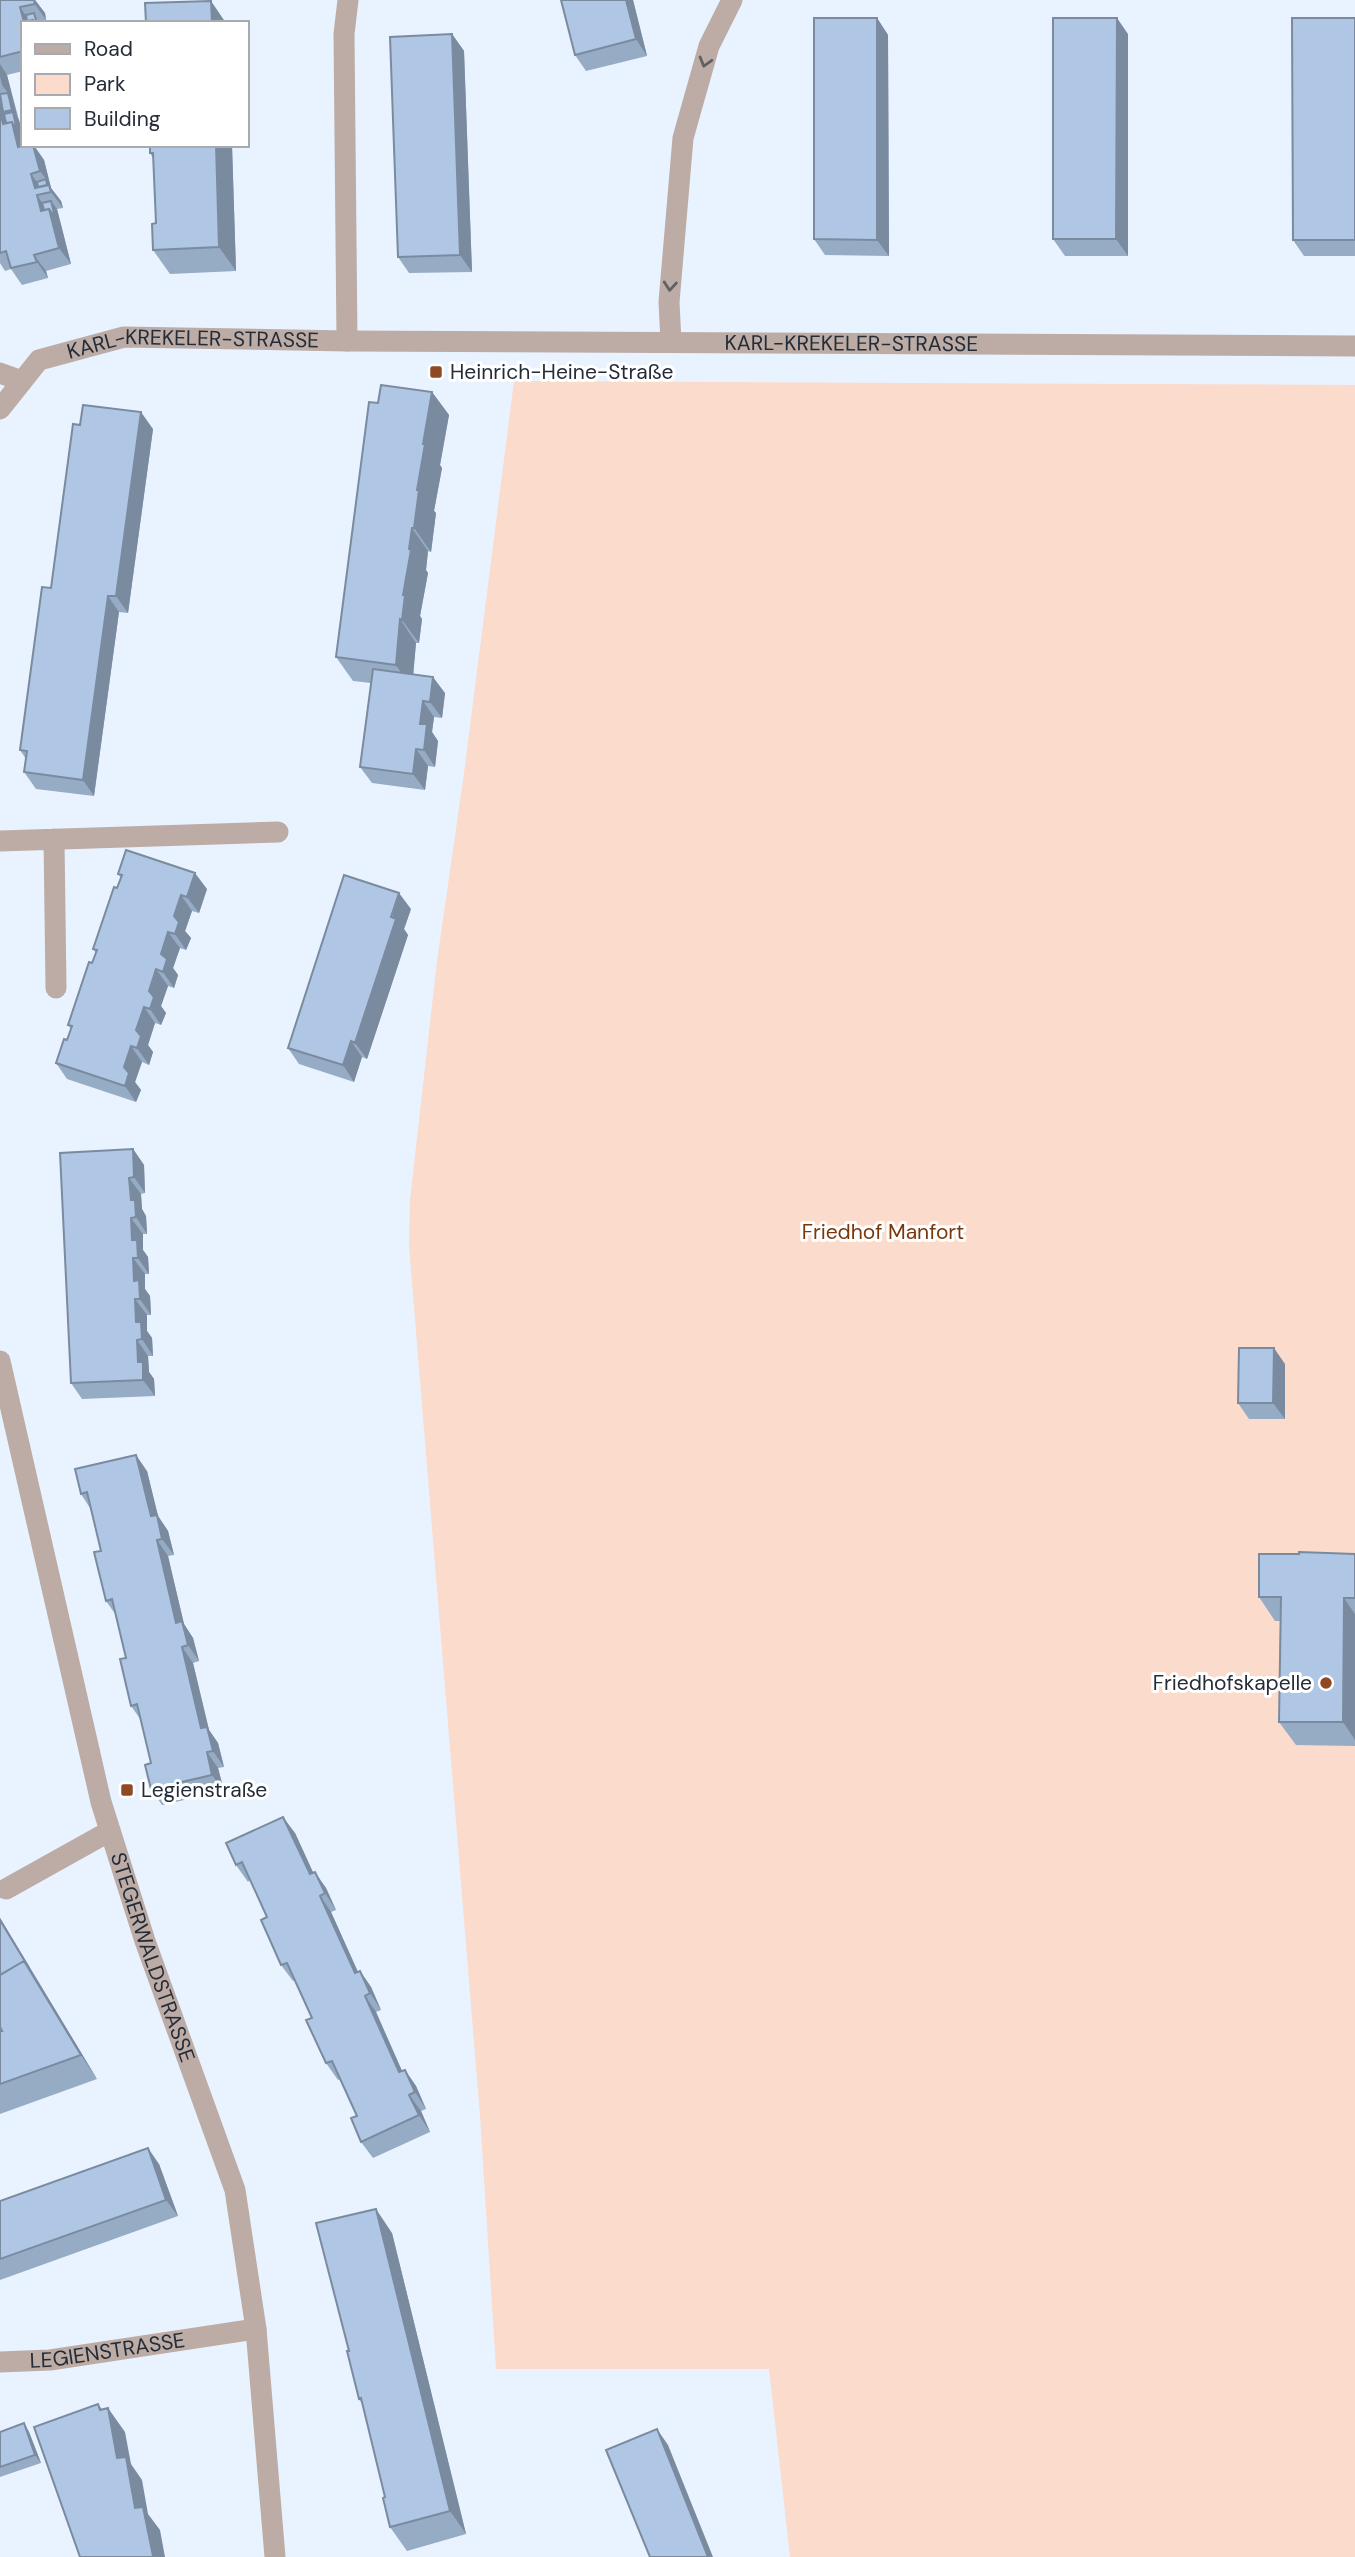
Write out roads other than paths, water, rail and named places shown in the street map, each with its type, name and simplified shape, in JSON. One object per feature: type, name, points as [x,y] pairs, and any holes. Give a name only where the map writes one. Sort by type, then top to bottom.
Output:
[{"type":"street","name":"KARL-KREKELER-STRASSE","points":[[347,341],[344,34],[348,0]]},
{"type":"street","points":[[671,342],[669,302],[683,138],[709,46],[732,0]]},
{"type":"street","name":"KARL-KREKELER-STRASSE","points":[[22,380],[38,360],[124,337],[347,341],[1355,346]]},
{"type":"street","points":[[0,373],[22,380],[0,409]]},
{"type":"street","points":[[0,841],[278,832]]},
{"type":"street","points":[[54,839],[56,988]]},
{"type":"street","name":"STEGERWALDSTRASSE","points":[[1,1373],[97,1788],[145,1941],[235,2190],[256,2329],[275,2557]]},
{"type":"street","points":[[6,1889],[110,1831]]},
{"type":"street","name":"LEGIENSTRASSE","points":[[0,2362],[50,2360],[256,2329]]},
{"type":"place","name":"Heinrich-Heine-Straße","points":[[436,372]]},
{"type":"place","name":"Friedhofskapelle","points":[[1326,1683]]},
{"type":"place","name":"Legienstraße","points":[[127,1790]]},
{"type":"park label","name":"Friedhof Manfort","points":[[883,1232]]}]
